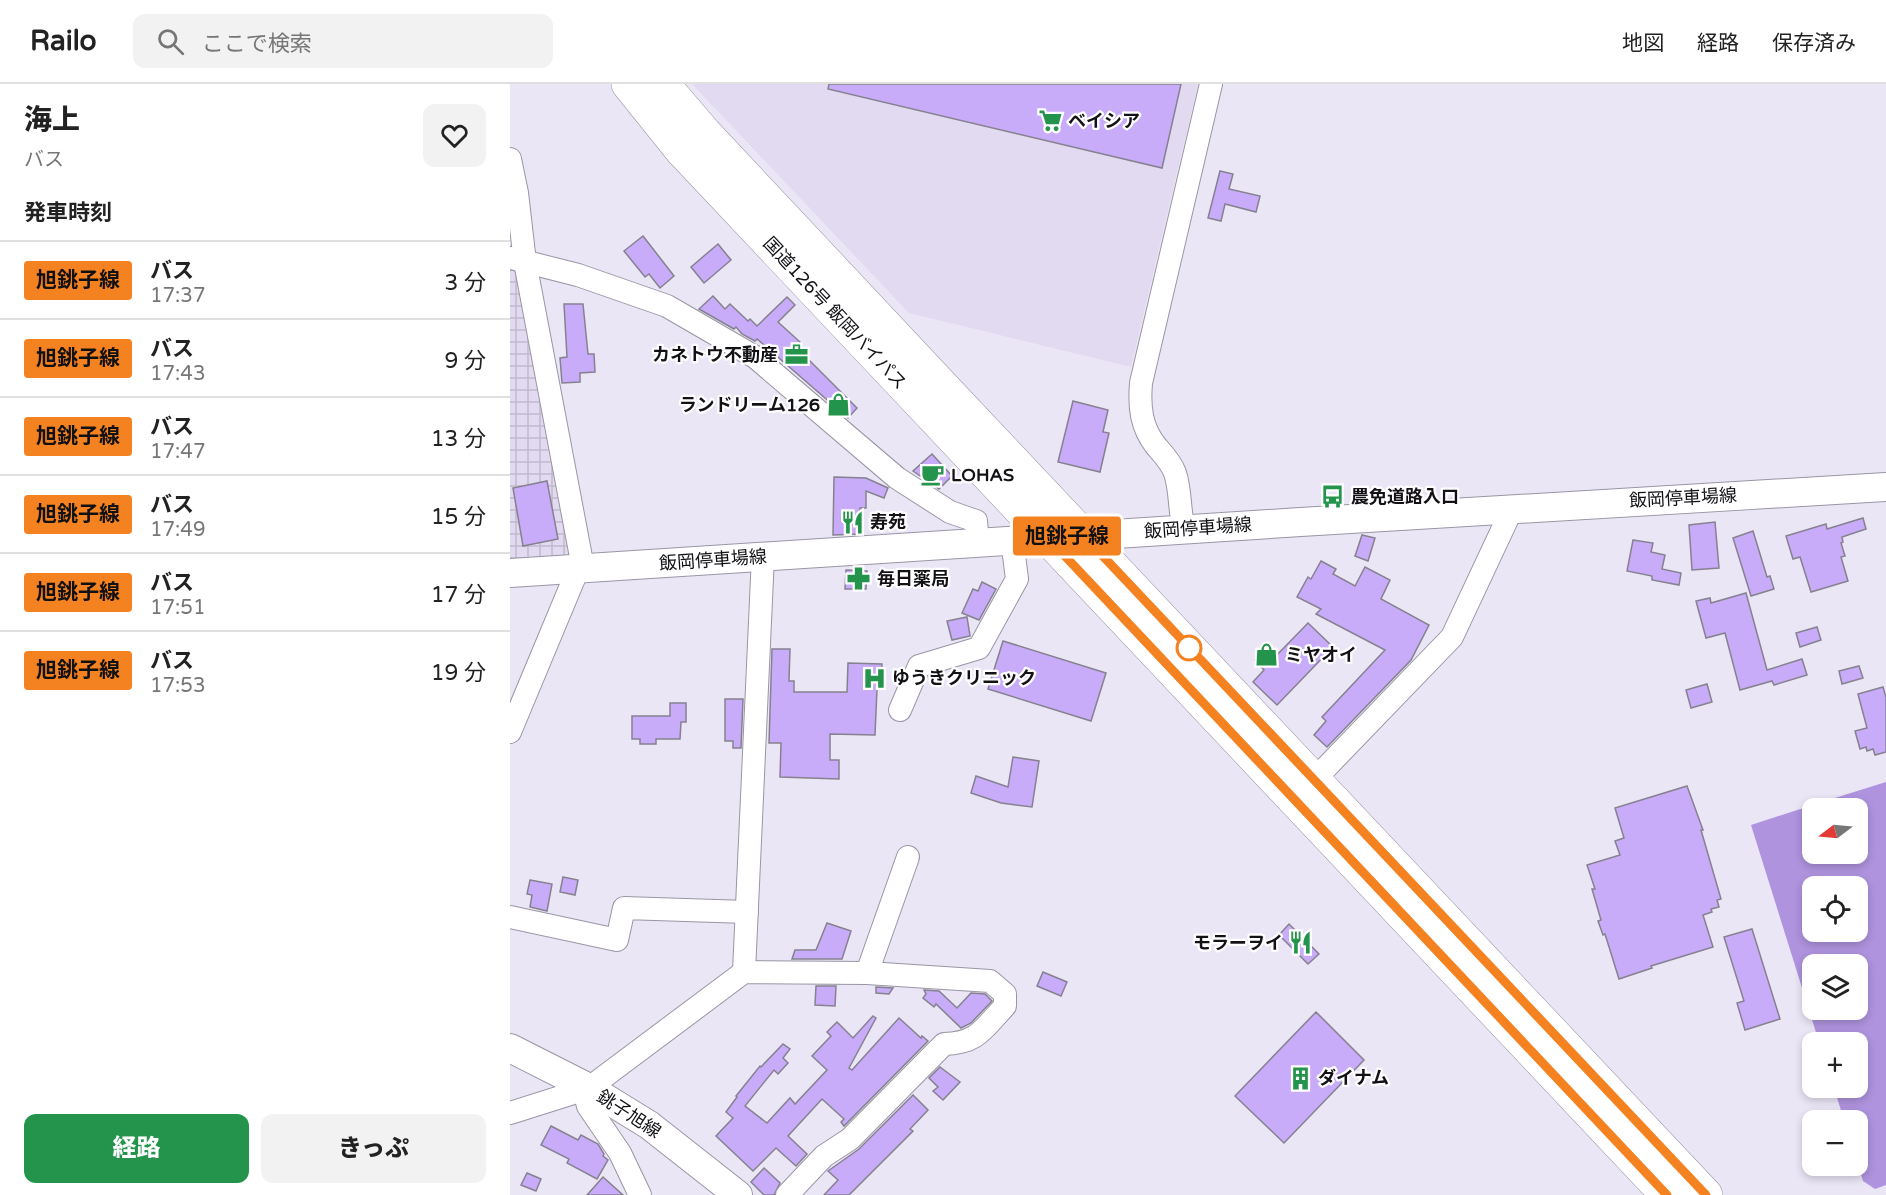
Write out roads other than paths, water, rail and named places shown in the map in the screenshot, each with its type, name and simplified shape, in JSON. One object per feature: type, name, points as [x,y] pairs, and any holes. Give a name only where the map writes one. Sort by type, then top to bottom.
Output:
[{"type":"highway","name":"国道126号 飯岡バイパス","points":[[628,84],[681,150],[1667,1195]]},
{"type":"highway","name":"国道126号 飯岡バイパス","points":[[663,84],[705,133],[1706,1195]]},
{"type":"main road","name":"飯岡停車場線","points":[[510,573],[1047,537],[1886,488]]},
{"type":"main road","name":"銚子旭線","points":[[510,1048],[589,1088],[649,1125],[738,1195]]},
{"type":"street","points":[[1184,529],[1177,479],[1168,460],[1147,433],[1142,421],[1140,397],[1141,383],[1211,84]]},
{"type":"street","points":[[510,159],[517,193],[517,260],[581,557],[510,732]]},
{"type":"street","points":[[517,260],[578,275],[667,306],[754,357],[897,478],[950,512],[976,521],[978,542]]},
{"type":"street","points":[[1314,780],[1452,637],[1512,509]]},
{"type":"street","points":[[900,710],[919,666],[979,648],[1017,579],[1012,540]]},
{"type":"street","points":[[744,972],[763,556]]},
{"type":"street","points":[[867,973],[908,857]]},
{"type":"street","points":[[510,917],[617,940],[624,908],[747,912]]},
{"type":"street","points":[[510,1113],[589,1088],[744,972],[867,973],[990,981],[1005,994],[1005,1006],[975,1038],[961,1044],[944,1044],[850,1139],[824,1156],[787,1195]]},
{"type":"street","points":[[589,1088],[586,1098],[588,1106],[620,1153],[640,1195]]},
{"type":"place","name":"ベイシア","points":[[1050,121]]},
{"type":"place","name":"カネトウ不動産","points":[[796,355]]},
{"type":"place","name":"ランドリーム126","points":[[838,405]]},
{"type":"place","name":"LOHAS","points":[[933,475]]},
{"type":"place","name":"農免道路入口","points":[[1333,497]]},
{"type":"place","name":"寿苑","points":[[852,522]]},
{"type":"place","name":"毎日薬局","points":[[859,579]]},
{"type":"place","name":"ミヤオイ","points":[[1267,655]]},
{"type":"place","name":"ゆうきクリニック","points":[[874,678]]},
{"type":"place","name":"モラーヲイ","points":[[1301,943]]},
{"type":"place","name":"ダイナム","points":[[1300,1078]]}]
